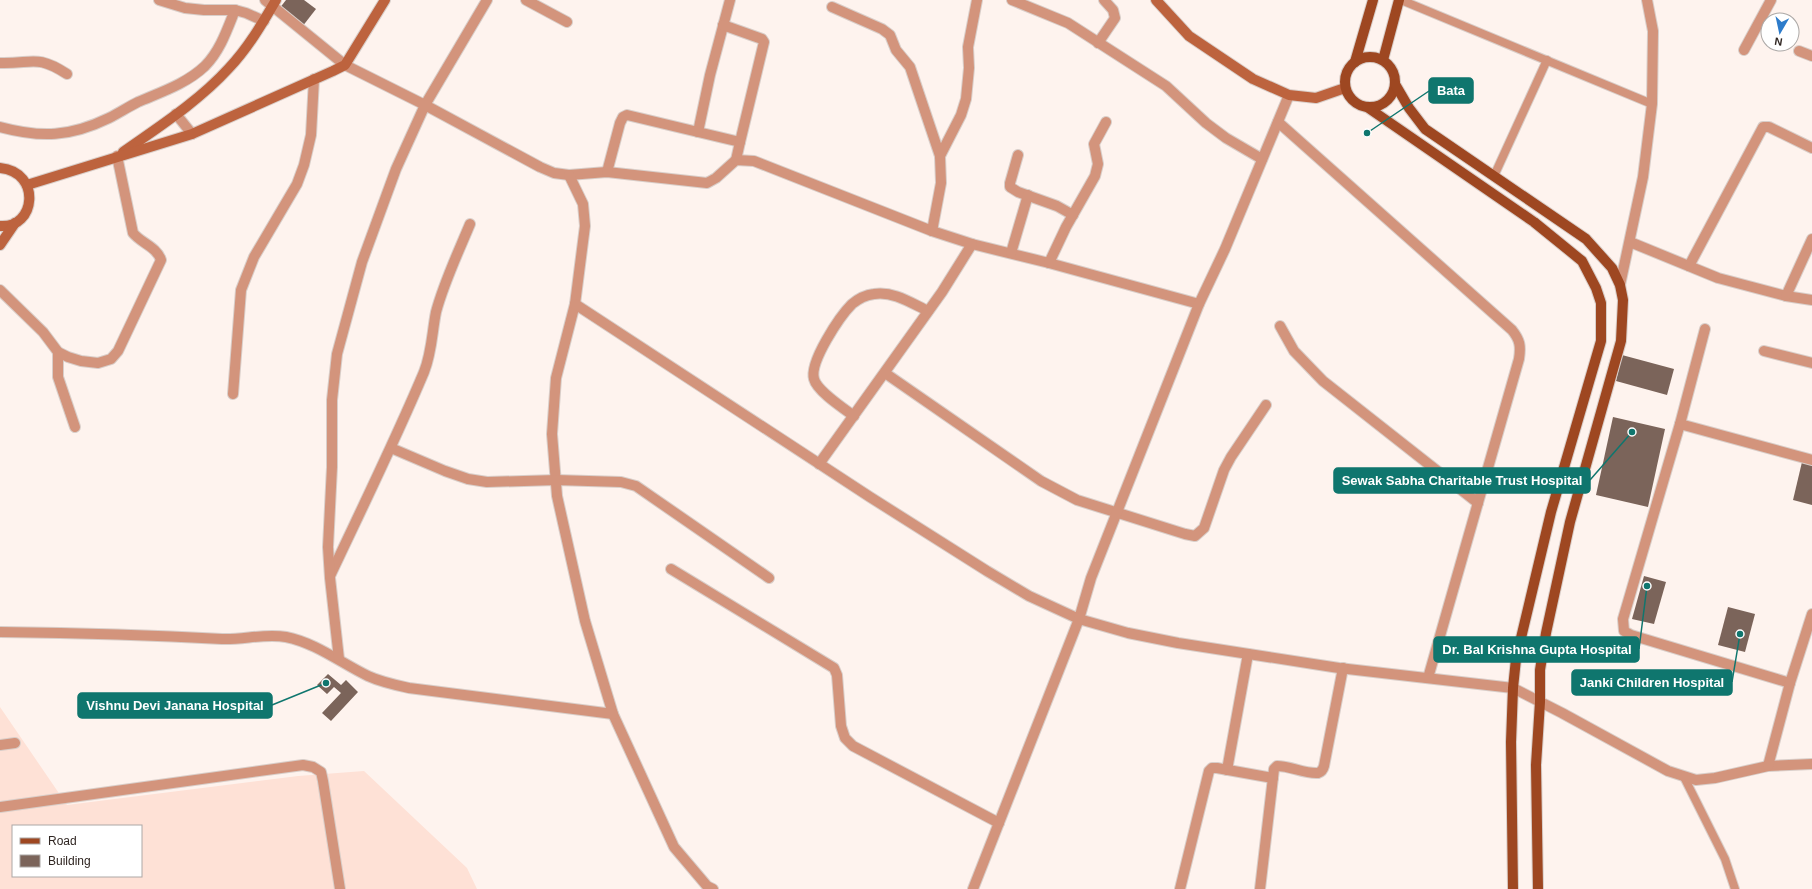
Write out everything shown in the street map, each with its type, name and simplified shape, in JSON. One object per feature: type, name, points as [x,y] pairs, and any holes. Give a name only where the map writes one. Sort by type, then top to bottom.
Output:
[{"type":"main road","points":[[1355,62],[1373,0]]},
{"type":"main road","points":[[1383,60],[1400,0]]},
{"type":"main road","points":[[1513,889],[1511,742],[1513,688],[1516,659],[1551,512],[1601,341],[1601,303],[1596,288],[1582,261],[1534,222],[1367,107],[1357,104],[1350,98],[1345,88],[1345,78],[1348,69],[1355,62],[1364,58],[1374,57],[1383,60],[1391,68],[1395,84],[1409,108],[1425,129],[1586,238],[1612,268],[1620,285],[1623,300],[1621,341],[1570,522],[1546,632],[1540,670],[1540,702],[1536,765],[1538,889]]},
{"type":"main road","points":[[1367,107],[1376,106],[1386,101],[1392,95],[1395,84]]},
{"type":"street","points":[[159,0],[185,8],[204,10],[235,10],[264,21]]},
{"type":"street","points":[[27,185],[192,134],[345,65],[385,0]]},
{"type":"street","points":[[339,660],[328,547],[332,467],[332,400],[338,354],[362,262],[396,169],[425,104],[487,0]]},
{"type":"street","points":[[526,0],[567,22]]},
{"type":"street","points":[[698,132],[710,75],[730,0]]},
{"type":"street","points":[[940,156],[961,115],[966,99],[969,68],[968,47],[977,0]]},
{"type":"street","points":[[1012,0],[1068,24],[1098,42],[1166,86],[1206,123],[1226,138],[1262,159]]},
{"type":"street","points":[[1098,42],[1115,18],[1113,10],[1104,0]]},
{"type":"street","points":[[1156,0],[1189,36],[1253,79],[1289,94],[1316,98],[1345,88]]},
{"type":"street","points":[[1620,285],[1643,177],[1652,104],[1653,30],[1646,0]]},
{"type":"street","points":[[1744,50],[1770,0]]},
{"type":"street","points":[[117,156],[176,114],[229,68],[246,48],[264,21],[271,2],[345,65],[425,104],[540,167],[554,173],[569,175],[607,172],[707,183],[716,178],[736,160],[764,42],[762,39],[723,25]]},
{"type":"street","points":[[832,7],[882,29],[890,35],[896,50],[910,67],[940,156],[941,183],[932,231]]},
{"type":"street","points":[[0,127],[22,133],[49,135],[92,126],[133,104],[187,80],[205,66],[216,52],[225,36],[235,10]]},
{"type":"street","points":[[1800,51],[1812,56]]},
{"type":"street","points":[[0,63],[39,60],[52,64],[67,74]]},
{"type":"street","points":[[233,394],[241,290],[254,257],[296,184],[304,165],[311,135],[314,79]]},
{"type":"street","points":[[974,889],[1079,620],[1091,578],[1198,304],[1226,249],[1289,94]]},
{"type":"street","points":[[176,114],[192,134]]},
{"type":"street","points":[[607,172],[620,123],[626,115],[740,142]]},
{"type":"street","points":[[1049,263],[1072,215],[1095,176],[1098,164],[1094,144],[1106,122]]},
{"type":"street","points":[[1278,122],[1512,330],[1520,340],[1519,359],[1428,678]]},
{"type":"street","points":[[1689,266],[1763,127],[1769,127],[1812,148]]},
{"type":"street","points":[[1018,155],[1010,187],[1013,190],[1057,206],[1072,215]]},
{"type":"street","points":[[0,290],[43,332],[58,352],[82,361],[98,363],[111,359],[118,351],[161,260],[153,248],[138,239],[133,233],[117,156]]},
{"type":"street","points":[[736,160],[754,161],[932,231],[972,244],[1049,263],[1198,304]]},
{"type":"street","points":[[0,168],[8,169],[19,174],[27,185],[30,194],[29,205],[23,216],[15,223],[0,245]]},
{"type":"street","points":[[569,175],[583,204],[585,211],[585,226],[575,304],[556,378],[552,434],[557,496],[585,621],[613,714],[674,847],[707,886],[713,889]]},
{"type":"street","points":[[1010,253],[1028,195]]},
{"type":"street","points":[[0,226],[15,223]]},
{"type":"street","points":[[330,578],[391,448],[425,370],[430,353],[436,314],[441,297],[470,224]]},
{"type":"street","points":[[1786,296],[1812,239]]},
{"type":"street","points":[[1630,242],[1718,278],[1786,296],[1812,300]]},
{"type":"street","points":[[819,464],[928,311],[972,244]]},
{"type":"street","points":[[854,416],[820,389],[814,379],[814,367],[823,345],[852,304],[863,297],[874,294],[884,294],[900,297],[928,311]]},
{"type":"street","points":[[575,304],[819,464],[987,571],[1029,596],[1079,620],[1135,634],[1248,654],[1343,668],[1513,688],[1639,754],[1668,771],[1696,780],[1715,778],[1768,766],[1812,764]]},
{"type":"street","points":[[1280,326],[1294,351],[1322,381],[1478,503]]},
{"type":"street","points":[[1705,329],[1680,424],[1622,626],[1624,631],[1790,683]]},
{"type":"street","points":[[1764,351],[1812,363]]},
{"type":"street","points":[[58,352],[58,377],[75,427]]},
{"type":"street","points":[[885,372],[1041,481],[1077,500],[1195,536],[1204,528],[1224,470],[1266,405]]},
{"type":"street","points":[[1680,424],[1812,460]]},
{"type":"street","points":[[391,448],[445,472],[468,479],[487,482],[556,480],[621,482],[636,486],[769,578]]},
{"type":"street","points":[[672,569],[834,668],[837,675],[841,726],[845,738],[853,746],[999,823]]},
{"type":"street","points":[[1768,766],[1790,683],[1812,614]]},
{"type":"street","points":[[0,632],[192,636],[242,639],[269,636],[280,637],[320,649],[368,676],[383,682],[409,688],[613,714]]},
{"type":"street","points":[[1227,770],[1248,654]]},
{"type":"street","points":[[1260,889],[1274,769],[1277,766],[1319,773],[1322,771],[1343,668]]},
{"type":"street","points":[[0,745],[15,743]]},
{"type":"street","points":[[0,807],[303,765],[313,767],[321,772],[323,781],[340,889]]},
{"type":"street","points":[[1180,889],[1207,774],[1212,768],[1273,778]]},
{"type":"lane","points":[[1400,0],[1652,104]]},
{"type":"lane","points":[[1494,176],[1547,60]]},
{"type":"lane","points":[[1684,777],[1725,859],[1735,889]]},
{"type":"shaded area","points":[[0,707],[67,805],[298,776],[364,771],[467,868],[477,889],[0,889]]},
{"type":"building","points":[[286,0],[304,0],[316,9],[302,27],[279,9]]},
{"type":"building","points":[[1622,355],[1674,369],[1667,395],[1616,381]]},
{"type":"building","points":[[1613,417],[1665,429],[1648,507],[1596,495]]},
{"type":"building","points":[[1802,462],[1812,464],[1812,505],[1793,500]]},
{"type":"building","points":[[1644,576],[1666,582],[1654,624],[1632,619]]},
{"type":"building","points":[[1728,607],[1755,614],[1745,652],[1718,645]]},
{"type":"building","points":[[328,674],[341,685],[346,680],[358,692],[331,721],[322,713],[341,693],[334,687],[327,694],[317,685]]},
{"type":"place","name":"Bata","points":[[1367,133]]},
{"type":"place","name":"Sewak Sabha Charitable Trust Hospital","points":[[1632,432]]},
{"type":"place","name":"Dr. Bal Krishna Gupta Hospital","points":[[1647,586]]},
{"type":"place","name":"Janki Children Hospital","points":[[1740,634]]},
{"type":"place","name":"Vishnu Devi Janana Hospital","points":[[326,683]]}]
